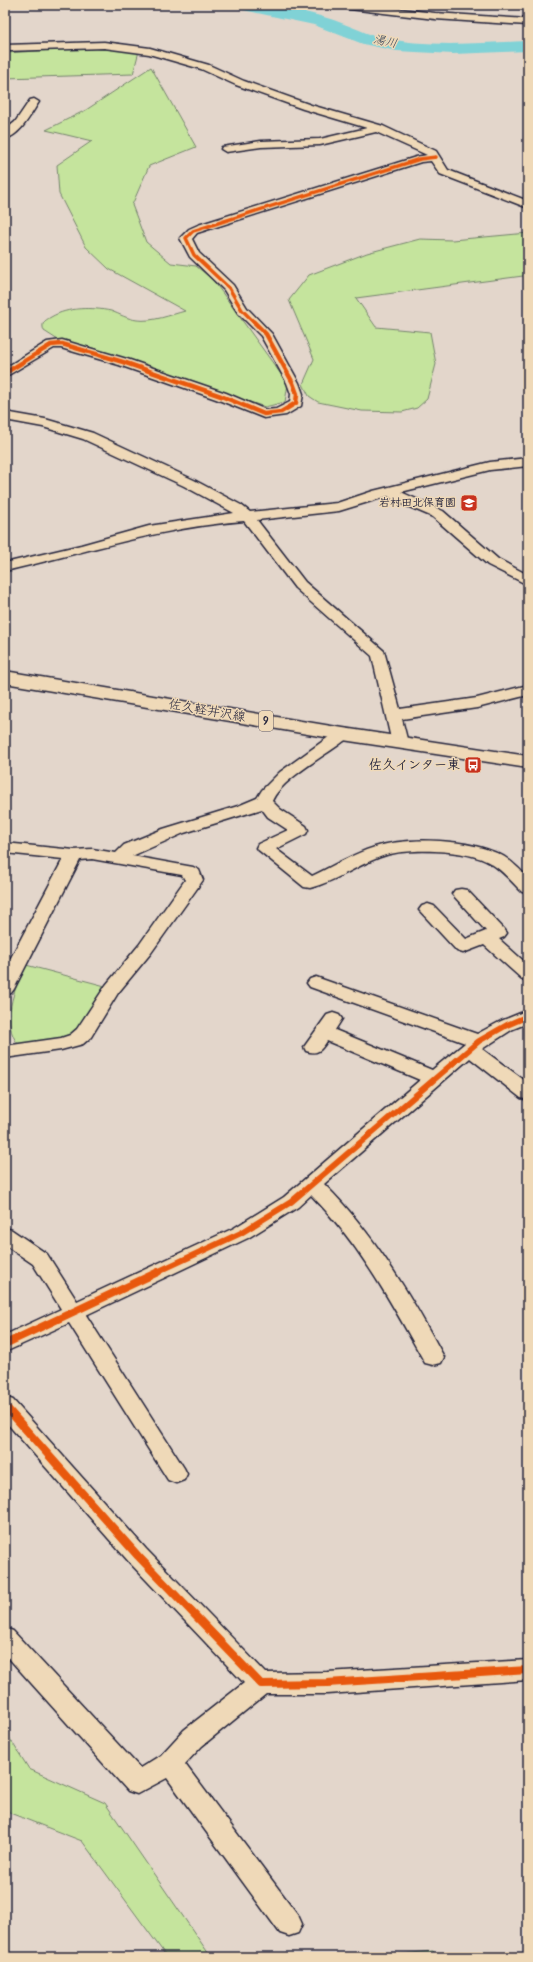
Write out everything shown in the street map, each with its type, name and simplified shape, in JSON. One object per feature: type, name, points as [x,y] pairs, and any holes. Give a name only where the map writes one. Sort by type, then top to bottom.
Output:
[{"type":"main road","name":"佐久軽井沢線","points":[[5,677],[343,734],[528,762]]},
{"type":"street","points":[[341,5],[435,16],[528,22]]},
{"type":"street","points":[[5,48],[104,45],[145,50],[195,64],[240,83],[307,107],[379,128],[432,153],[436,157],[438,167],[444,172],[528,205]]},
{"type":"street","points":[[5,136],[19,124],[34,102]]},
{"type":"street","points":[[226,149],[262,144],[320,142],[379,128]]},
{"type":"street","points":[[5,373],[51,345],[62,344],[123,362],[221,396],[264,414],[271,415],[283,412],[296,403],[297,394],[294,383],[266,334],[242,310],[228,288],[194,255],[186,238],[188,234],[202,227],[319,189],[420,159],[436,157]]},
{"type":"street","points":[[5,416],[45,423],[88,436],[195,486],[236,508],[248,517],[300,585],[379,654],[400,743]]},
{"type":"street","points":[[5,567],[85,548],[149,530],[225,518],[248,517],[339,507],[391,491],[490,466],[528,462]]},
{"type":"street","points":[[391,491],[398,497],[425,507],[438,514],[493,562],[528,581]]},
{"type":"street","points":[[394,715],[477,703],[528,690]]},
{"type":"street","points":[[343,734],[334,743],[299,765],[265,795],[264,801],[274,813],[300,830],[264,848],[310,883],[382,850],[396,847],[457,848],[480,853],[496,859],[528,888]]},
{"type":"street","points":[[122,858],[125,853],[137,846],[180,829],[240,812],[264,801]]},
{"type":"street","points":[[5,848],[74,855],[92,854],[122,858],[187,871],[194,874],[194,880],[145,949],[112,989],[84,1033],[76,1040],[61,1044],[5,1052]]},
{"type":"street","points":[[5,989],[74,855]]},
{"type":"street","points":[[428,910],[463,947],[498,932],[460,894]]},
{"type":"street","points":[[486,937],[528,975]]},
{"type":"street","points":[[316,982],[474,1045],[528,1093]]},
{"type":"street","points":[[5,1344],[241,1233],[292,1202],[474,1045],[507,1025],[528,1016]]},
{"type":"street","points":[[323,1033],[434,1078]]},
{"type":"street","points":[[312,1184],[330,1200],[362,1243],[396,1293],[432,1357]]},
{"type":"street","points":[[5,1235],[40,1259],[176,1474]]},
{"type":"street","points":[[5,1406],[138,1556],[261,1684]]},
{"type":"street","points":[[5,1638],[137,1783],[170,1763],[193,1738],[261,1684],[327,1683],[528,1670]]},
{"type":"street","points":[[170,1763],[289,1924]]},
{"type":"green space","points":[[86,48],[139,51],[133,74],[5,78],[5,53]]},
{"type":"green space","points":[[151,67],[196,147],[149,166],[132,205],[146,242],[171,263],[196,266],[213,280],[288,384],[285,402],[265,407],[166,374],[125,358],[58,340],[44,331],[44,322],[65,311],[72,310],[88,309],[111,311],[130,319],[137,320],[161,318],[185,311],[109,269],[86,247],[59,194],[57,165],[92,141],[46,130],[86,110]]},
{"type":"green space","points":[[528,233],[528,277],[523,276],[356,298],[376,327],[430,332],[436,364],[427,399],[417,408],[402,412],[362,411],[318,402],[309,396],[303,384],[314,359],[289,300],[309,275],[367,253],[420,239],[452,240]]},
{"type":"green space","points":[[26,965],[109,987],[79,1031],[62,1040],[19,1045],[13,1036],[10,1027],[10,1017],[11,1006],[17,984]]},
{"type":"green space","points":[[5,1731],[29,1769],[105,1803],[211,1957],[167,1957],[82,1841],[10,1813],[5,1804]]},
{"type":"green space","points":[[433,1951],[439,1957],[368,1957]]},
{"type":"waterway","name":"湯川","points":[[246,5],[321,21],[370,40],[415,48],[472,49],[528,46]]},
{"type":"cycle path","points":[[5,373],[51,345],[62,344],[123,362],[221,396],[264,414],[273,414],[289,408],[296,403],[297,394],[293,383],[266,334],[242,310],[229,288],[194,255],[186,238],[193,231],[202,227],[420,159],[436,157]]},
{"type":"cycle path","points":[[5,1344],[241,1233],[291,1202],[479,1041],[507,1025],[528,1016]]},
{"type":"cycle path","points":[[5,1406],[138,1556],[261,1684],[327,1683],[528,1670]]},
{"type":"place","name":"岩村田北保育園","points":[[469,503]]},
{"type":"place","name":"佐久インター東","points":[[473,765]]}]
